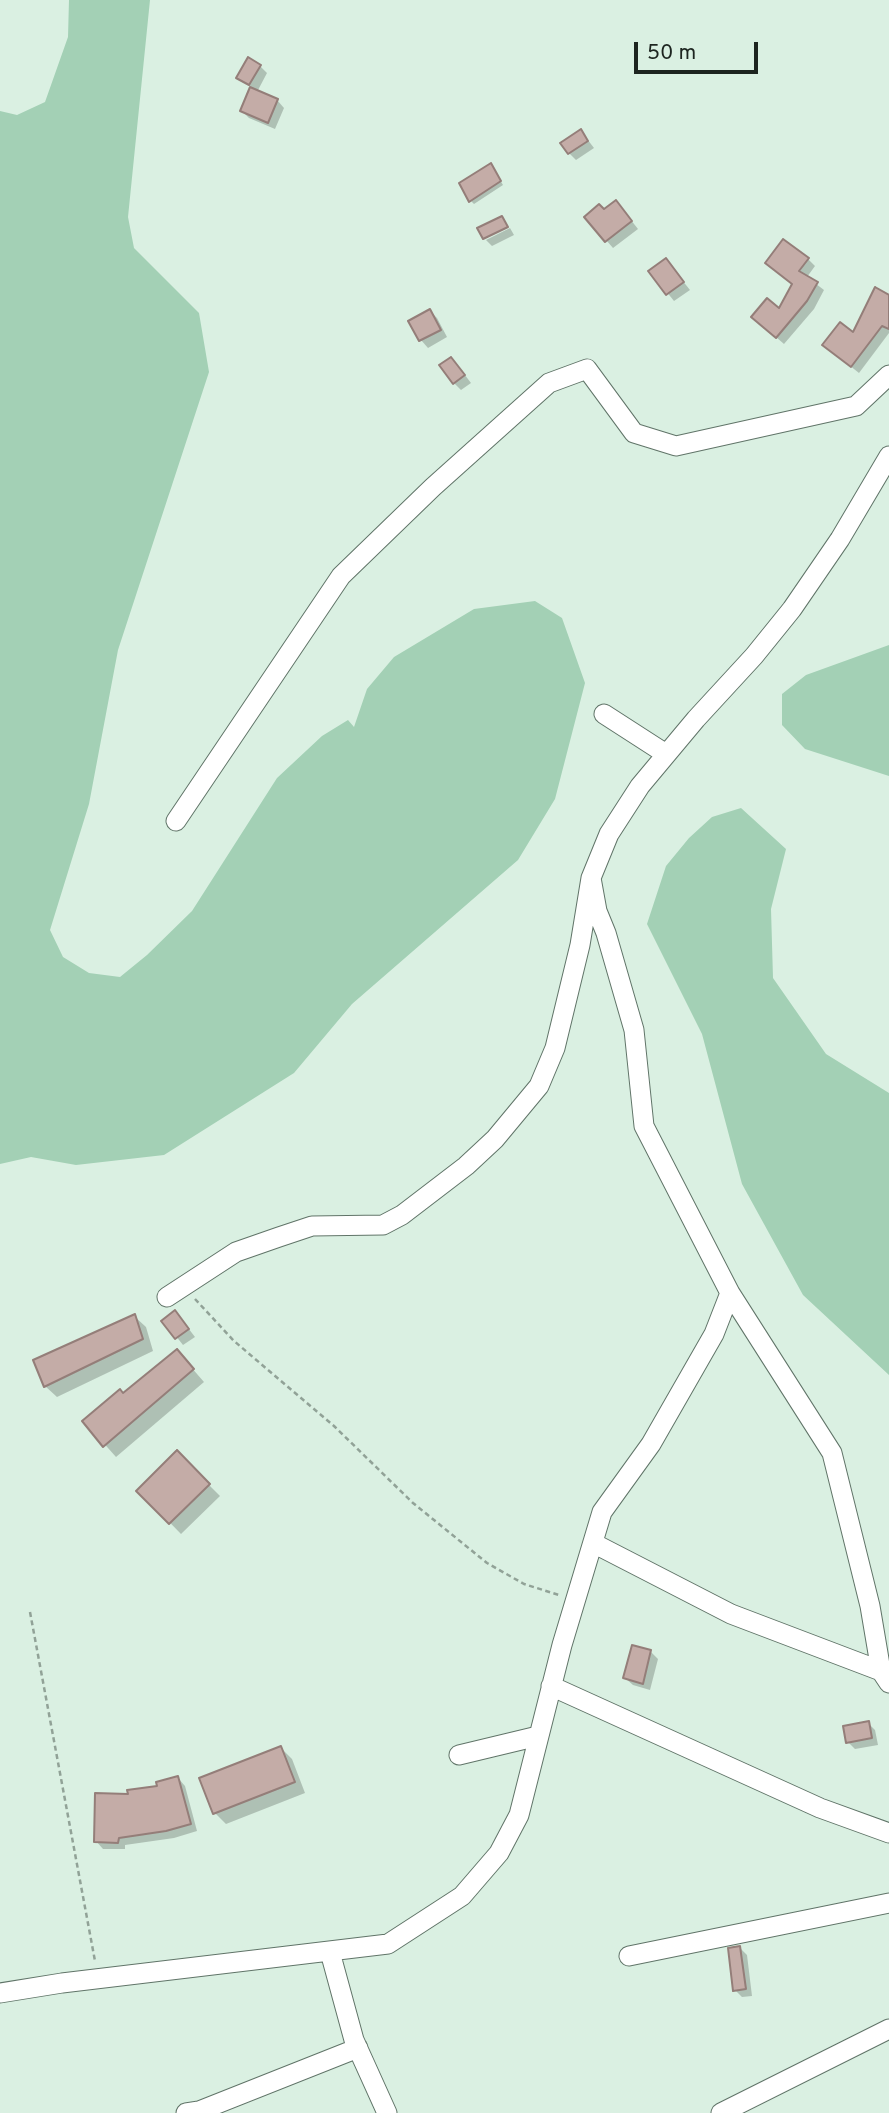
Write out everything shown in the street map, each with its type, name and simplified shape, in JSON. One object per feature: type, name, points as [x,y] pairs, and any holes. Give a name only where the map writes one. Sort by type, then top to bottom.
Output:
[{"type":"street","points":[[176,821],[341,576],[433,486],[549,383],[587,369],[635,433],[676,446],[856,405],[889,375]]},
{"type":"street","points":[[175,1292],[236,1252],[312,1226],[383,1225],[402,1215],[445,1182],[495,1139],[539,1086],[555,1048],[580,945],[591,878],[609,834],[640,786],[666,754],[754,656],[792,609],[840,539],[889,456]]},
{"type":"street","points":[[604,714],[666,754]]},
{"type":"street","points":[[591,878],[597,911],[634,1030],[644,1126],[730,1293],[832,1453],[885,1677]]},
{"type":"street","points":[[0,1993],[98,1978],[388,1944],[462,1896],[499,1853],[519,1815],[551,1686],[603,1512],[651,1444],[715,1334],[730,1293]]},
{"type":"street","points":[[593,1543],[731,1614],[885,1677]]},
{"type":"street","points":[[551,1686],[820,1808],[889,1833]]},
{"type":"street","points":[[459,1755],[538,1736]]},
{"type":"street","points":[[629,1956],[889,1903]]},
{"type":"street","points":[[330,1952],[358,2048],[387,2113]]},
{"type":"street","points":[[721,2113],[889,2029]]},
{"type":"street","points":[[186,2113],[199,2111],[358,2048]]},
{"type":"path","points":[[175,1292],[334,1426],[413,1503],[487,1563],[524,1584],[576,1600]]},
{"type":"path","points":[[30,1612],[98,1978]]},
{"type":"green space","points":[[69,0],[150,0],[128,217],[134,248],[199,313],[209,372],[118,650],[89,804],[50,930],[63,957],[89,973],[120,977],[147,955],[192,911],[277,778],[322,736],[348,720],[354,727],[367,689],[394,657],[474,609],[535,601],[562,618],[585,683],[555,799],[518,860],[352,1004],[294,1073],[164,1155],[76,1165],[31,1157],[0,1164],[0,111],[17,115],[45,102],[68,37]]},
{"type":"green space","points":[[889,645],[889,776],[805,749],[782,725],[782,694],[806,675]]},
{"type":"green space","points":[[741,808],[786,849],[771,909],[773,978],[826,1054],[889,1093],[889,1375],[803,1295],[742,1184],[702,1034],[647,924],[666,866],[689,838],[712,817]]},
{"type":"building","points":[[248,57],[261,65],[249,85],[236,78]]},
{"type":"building","points":[[250,87],[278,99],[268,123],[240,111]]},
{"type":"building","points":[[581,129],[588,141],[568,154],[560,143]]},
{"type":"building","points":[[491,163],[501,181],[469,202],[459,183]]},
{"type":"building","points":[[616,200],[632,221],[605,242],[584,217],[599,204],[604,209]]},
{"type":"building","points":[[502,216],[508,227],[483,239],[477,228]]},
{"type":"building","points":[[783,239],[809,258],[799,271],[818,282],[807,301],[776,338],[751,317],[767,298],[779,308],[792,284],[765,263]]},
{"type":"building","points":[[666,258],[684,282],[666,295],[648,271]]},
{"type":"building","points":[[875,287],[889,295],[889,329],[882,326],[851,367],[822,345],[840,322],[853,332]]},
{"type":"building","points":[[430,309],[441,330],[419,341],[408,321]]},
{"type":"building","points":[[451,357],[465,375],[453,384],[439,365]]},
{"type":"building","points":[[175,1310],[189,1329],[175,1339],[161,1321]]},
{"type":"building","points":[[135,1314],[143,1339],[44,1387],[33,1360]]},
{"type":"building","points":[[177,1349],[194,1369],[103,1447],[82,1421],[120,1389],[123,1393]]},
{"type":"building","points":[[177,1450],[210,1484],[169,1524],[136,1491]]},
{"type":"building","points":[[632,1645],[651,1650],[643,1684],[623,1678]]},
{"type":"building","points":[[869,1721],[872,1738],[846,1743],[843,1726]]},
{"type":"building","points":[[281,1746],[295,1782],[213,1814],[199,1778]]},
{"type":"building","points":[[178,1776],[191,1824],[119,1838],[118,1843],[94,1842],[95,1793],[128,1794],[127,1790],[157,1786],[156,1782]]},
{"type":"building","points":[[740,1946],[746,1989],[733,1991],[728,1948]]}]
